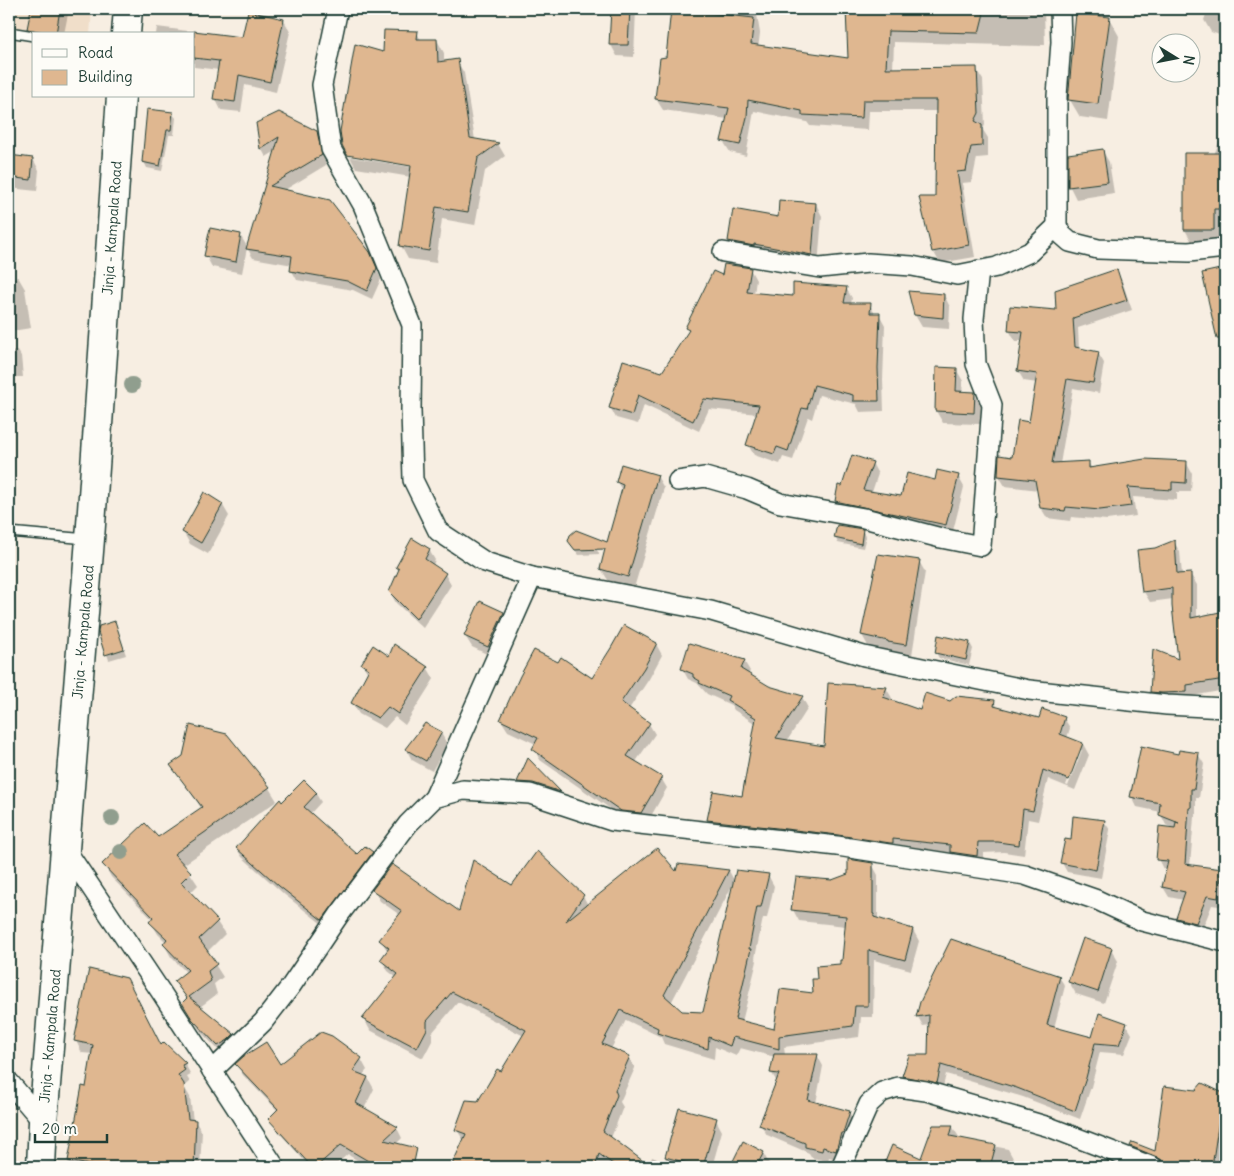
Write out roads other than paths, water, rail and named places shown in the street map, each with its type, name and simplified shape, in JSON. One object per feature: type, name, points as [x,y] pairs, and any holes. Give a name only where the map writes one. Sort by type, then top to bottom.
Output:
[{"type":"highway","points":[[126,32],[128,9]]},
{"type":"highway","name":"Jinja - Kampala Road","points":[[41,1167],[43,1122],[90,539],[121,98]]},
{"type":"street","points":[[338,9],[322,85],[331,149],[363,205],[412,325],[411,410],[413,480],[438,531],[485,562],[532,577],[711,611],[864,656],[1029,690],[1167,705],[1225,708]]},
{"type":"street","points":[[1060,9],[1057,96],[1057,226],[1062,235],[1070,242],[1098,250],[1189,252],[1225,248]]},
{"type":"street","points":[[723,252],[820,268],[868,264],[912,266],[957,275],[997,267],[1030,252],[1057,226]]},
{"type":"street","points":[[678,481],[705,477],[747,488],[780,503],[864,518],[941,538],[981,546],[992,405],[976,364],[974,320],[979,270]]},
{"type":"street","points":[[212,1071],[263,1022],[291,986],[339,915],[408,824],[434,798],[532,577]]},
{"type":"street","points":[[434,798],[463,790],[530,794],[612,821],[837,846],[1025,875],[1097,900],[1142,921],[1225,942]]},
{"type":"street","points":[[66,850],[274,1167]]},
{"type":"street","points":[[9,1082],[43,1122]]},
{"type":"street","points":[[841,1167],[870,1104],[882,1092],[898,1088],[926,1091],[1049,1127],[1153,1167]]},
{"type":"lane","points":[[9,32],[32,36]]},
{"type":"lane","points":[[9,532],[90,539]]}]
